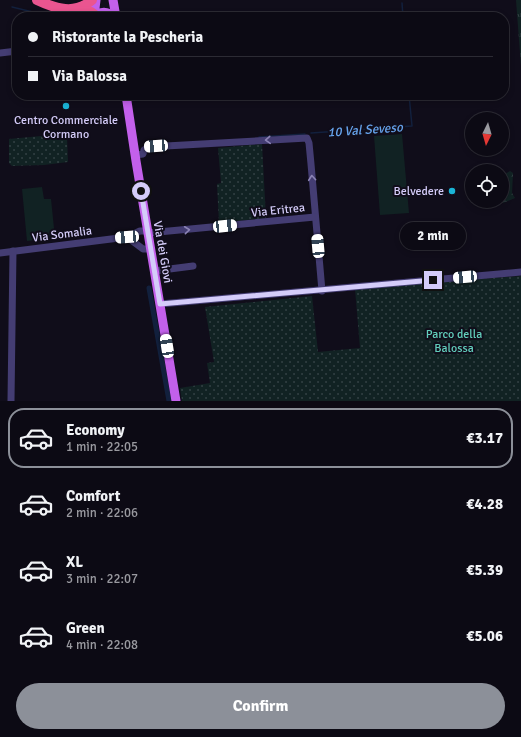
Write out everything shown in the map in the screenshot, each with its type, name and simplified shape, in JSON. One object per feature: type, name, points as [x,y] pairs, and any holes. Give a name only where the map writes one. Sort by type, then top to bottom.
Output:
[{"type":"highway","points":[[37,0],[45,4],[69,10],[91,12]]},
{"type":"highway","points":[[69,10],[81,8],[92,0]]},
{"type":"main road","points":[[95,12],[96,0]]},
{"type":"main road","points":[[113,0],[114,12]]},
{"type":"main road","name":"Via dei Giovi","points":[[126,100],[139,154],[148,232],[176,401]]},
{"type":"street","points":[[139,154],[148,147],[307,138],[322,291]]},
{"type":"street","name":"Via Eritrea","points":[[148,232],[315,217]]},
{"type":"street","name":"Via Somalia","points":[[7,252],[127,237],[140,231],[148,232]]},
{"type":"street","points":[[127,237],[143,249],[151,249]]},
{"type":"street","points":[[7,252],[11,401]]},
{"type":"street","points":[[154,271],[193,266]]},
{"type":"street","points":[[160,304],[322,291],[521,272]]},
{"type":"green space","points":[[516,0],[521,0],[521,66]]},
{"type":"green space","points":[[62,134],[67,137],[68,162],[44,165],[12,166],[9,163],[9,139]]},
{"type":"green space","points":[[402,134],[409,213],[380,215],[374,136]]},
{"type":"green space","points":[[262,144],[266,218],[219,223],[217,184],[221,183],[218,148]]},
{"type":"green space","points":[[509,172],[513,173],[512,193],[515,198],[509,200]]},
{"type":"green space","points":[[42,187],[44,199],[51,199],[55,238],[27,241],[22,189]]},
{"type":"green space","name":"Parco della Balossa","points":[[521,276],[521,401],[182,401],[180,388],[210,383],[207,363],[214,362],[205,307],[312,296],[318,352],[360,348],[355,289]]},
{"type":"waterway","name":"10 Val Seveso","points":[[402,3],[403,12]]},
{"type":"waterway","points":[[12,7],[33,12]]},
{"type":"waterway","name":"10 Val Seveso","points":[[311,133],[412,126],[409,100]]},
{"type":"waterway","name":"10 Val Seveso","points":[[259,137],[305,134]]},
{"type":"waterway","points":[[149,288],[169,401]]},
{"type":"place","name":"Centro Commerciale Cormano","points":[[66,106]]},
{"type":"place","name":"Belvedere","points":[[452,191]]},
{"type":"route","points":[[141,191],[160,304],[322,291],[433,280]]}]
